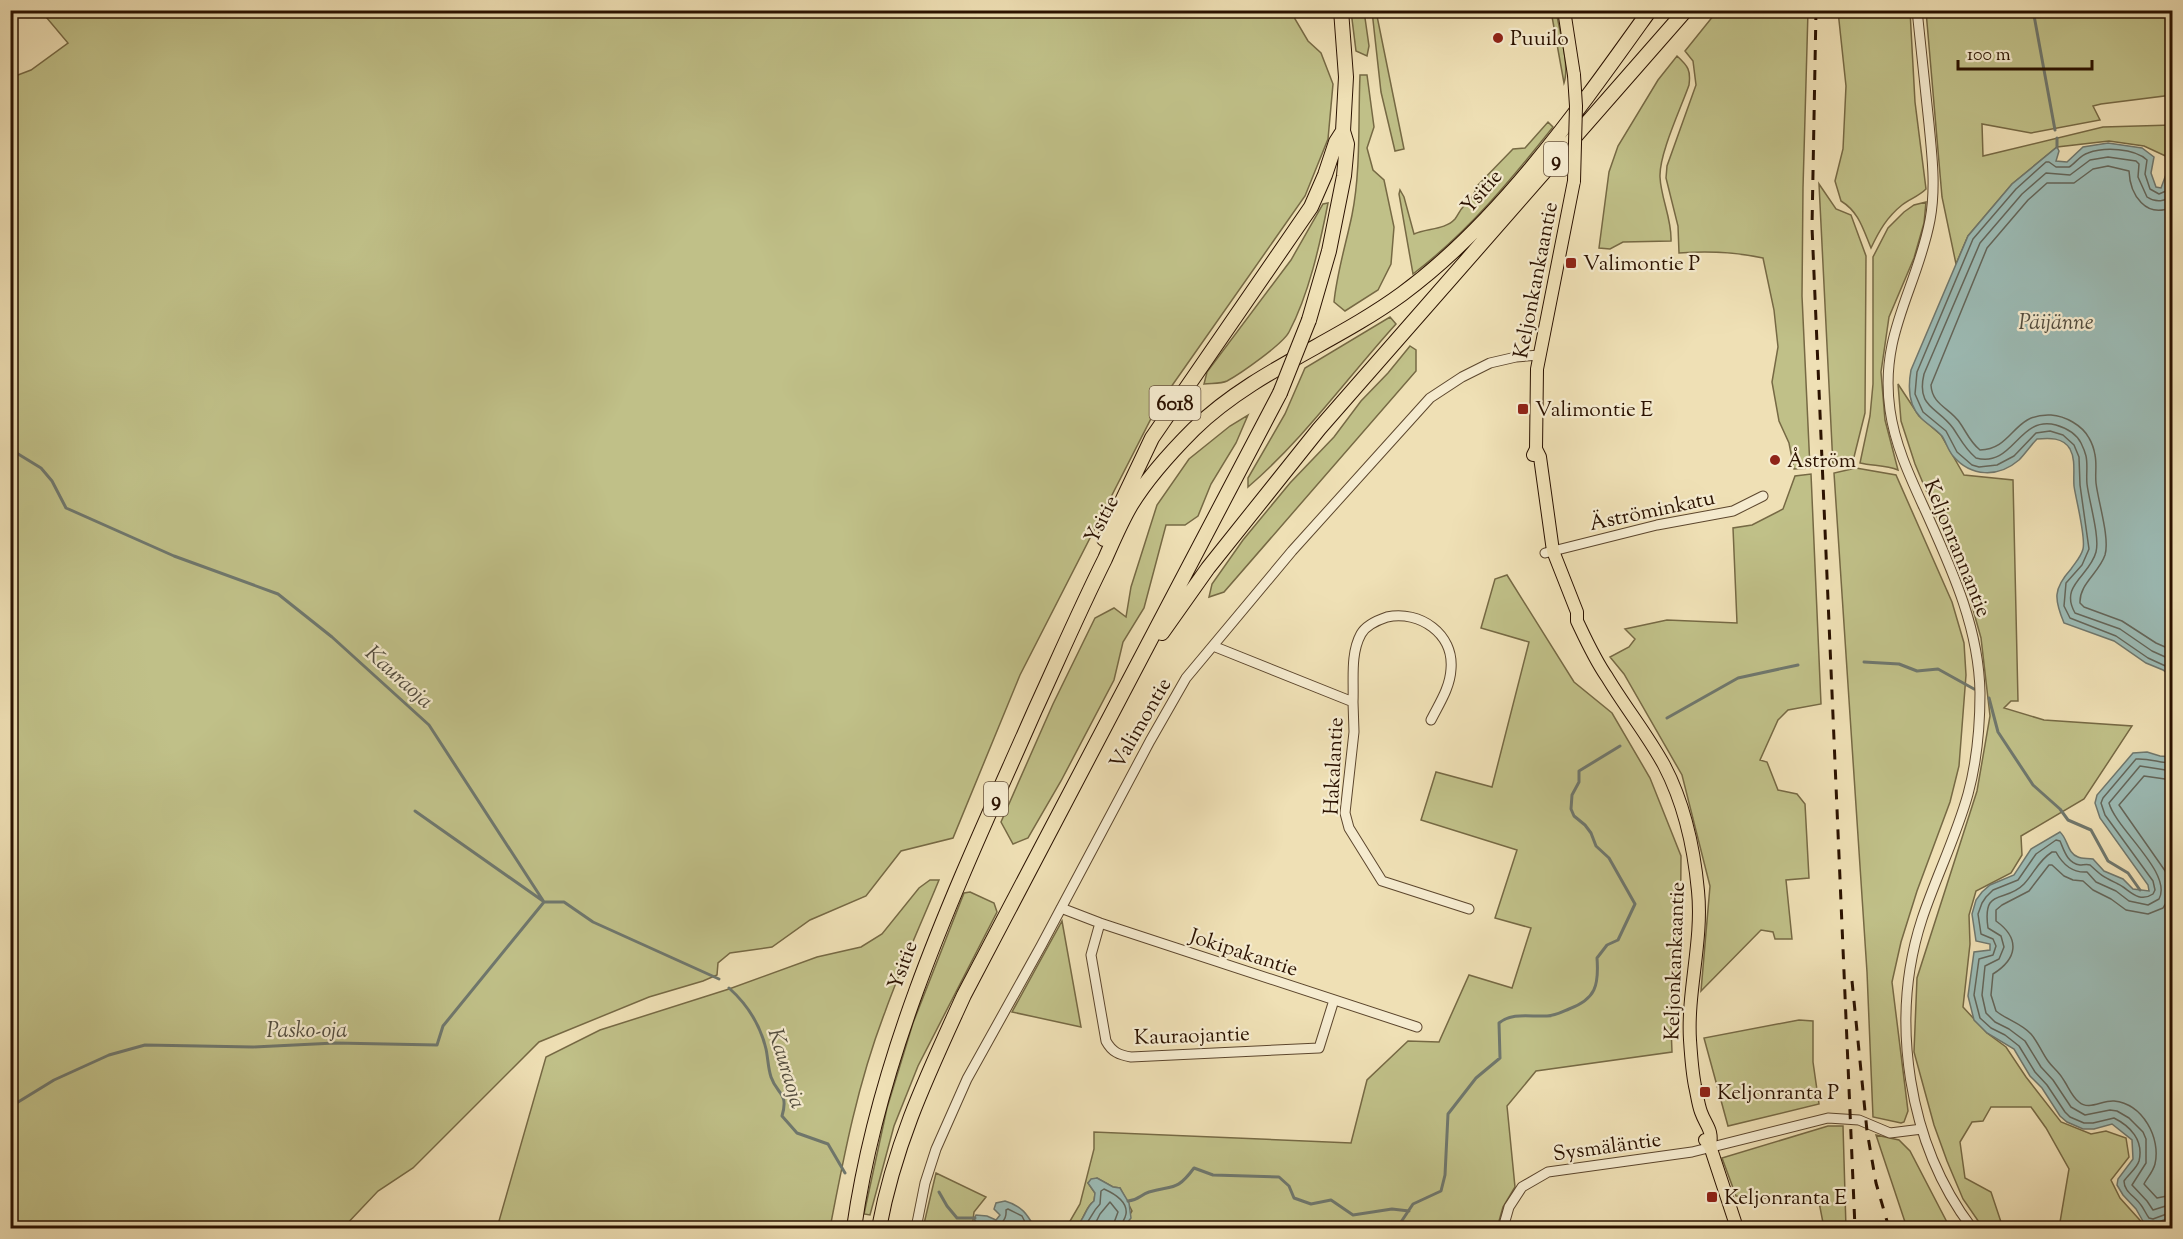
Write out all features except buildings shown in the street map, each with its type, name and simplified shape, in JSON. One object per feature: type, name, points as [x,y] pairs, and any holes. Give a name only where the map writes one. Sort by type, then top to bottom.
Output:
[{"type":"highway","name":"6018","points":[[1142,658],[1280,393],[1310,320],[1329,251],[1344,176],[1347,144],[1343,131],[1346,77],[1341,10]]},
{"type":"highway","name":"Ysitie","points":[[854,1228],[859,1191],[882,1091],[932,944],[1094,582],[1134,501],[1159,466],[1194,429],[1229,399],[1401,295],[1474,231],[1543,153],[1650,10]]},
{"type":"highway","name":"9","points":[[879,1228],[886,1188],[897,1150],[923,1083],[964,995],[1142,658],[1177,615],[1208,568],[1319,429],[1686,10]]},
{"type":"highway","name":"6018","points":[[1094,582],[1100,547],[1152,438],[1311,207],[1336,142],[1343,131]]},
{"type":"main road","name":"Keljonkankaantie","points":[[1564,10],[1574,75],[1576,116],[1574,181],[1539,355],[1535,410],[1536,449],[1532,457],[1533,474],[1549,552],[1569,616],[1577,621],[1606,676],[1664,766],[1676,792],[1687,826],[1695,859],[1699,894],[1691,1000],[1690,1038],[1694,1083],[1702,1115],[1708,1122],[1712,1137],[1711,1147],[1737,1228]]},
{"type":"street","name":"Keljonrannantie","points":[[1917,10],[1933,194],[1930,219],[1923,245],[1897,320],[1890,350],[1888,373],[1890,409],[1897,445],[1963,599],[1974,642],[1980,691],[1974,771],[1961,817],[1921,922],[1909,983],[1906,1016],[1908,1055],[1922,1129],[1944,1184],[1972,1228]]},
{"type":"street","name":"Valimontie","points":[[916,1228],[925,1184],[936,1149],[967,1079],[1186,678],[1292,551],[1430,398],[1462,377],[1490,363],[1539,355]]},
{"type":"street","name":"Äströminkatu","points":[[1549,552],[1657,525],[1733,511],[1763,496]]},
{"type":"street","points":[[1353,702],[1354,650],[1362,632],[1378,620],[1398,615],[1413,616],[1430,624],[1449,647],[1452,669],[1447,689],[1431,720]]},
{"type":"street","name":"Hakalantie","points":[[1213,646],[1353,702],[1354,732],[1345,813],[1348,828],[1382,881],[1470,909]]},
{"type":"street","name":"Jokipakantie","points":[[1061,908],[1100,923],[1417,1027]]},
{"type":"street","name":"Kauraojantie","points":[[1100,923],[1091,955],[1106,1041],[1111,1050],[1121,1055],[1131,1057],[1319,1048],[1334,1000]]},
{"type":"street","name":"Sysmäläntie","points":[[1503,1228],[1509,1207],[1522,1187],[1548,1172],[1711,1147],[1828,1118],[1859,1120],[1890,1133],[1922,1129]]},
{"type":"green space","points":[[1718,10],[1808,11],[1802,296],[1810,468],[1794,469],[1789,443],[1779,421],[1772,382],[1778,347],[1774,310],[1763,258],[1721,252],[1679,253],[1678,226],[1666,178],[1667,166],[1696,85],[1693,61],[1685,51]]},
{"type":"green space","points":[[41,11],[1293,11],[1308,41],[1321,53],[1333,84],[1328,139],[1305,196],[1157,407],[1020,675],[953,838],[901,851],[866,896],[810,920],[772,947],[730,953],[718,963],[717,975],[649,997],[539,1042],[413,1168],[378,1191],[343,1228],[11,1228],[10,78],[31,70],[68,43]]},
{"type":"green space","points":[[1351,11],[1364,11],[1369,46],[1367,56],[1356,51]]},
{"type":"green space","points":[[1372,11],[1376,11],[1404,149],[1395,151],[1381,92]]},
{"type":"green space","points":[[1551,11],[1556,11],[1563,47],[1566,67],[1564,83]]},
{"type":"green space","points":[[1838,11],[1910,11],[1915,102],[1926,189],[1892,214],[1880,230],[1871,248],[1856,216],[1841,201],[1835,181],[1843,149],[1846,86]]},
{"type":"green space","points":[[1926,11],[2172,11],[2172,95],[2093,106],[2100,120],[2031,133],[1982,124],[1983,156],[2103,127],[2172,125],[2172,159],[2144,146],[2109,141],[2057,147],[2012,184],[1968,236],[1956,264],[1942,197]]},
{"type":"green space","points":[[1677,56],[1688,69],[1690,80],[1661,167],[1661,185],[1670,225],[1671,241],[1623,242],[1610,249],[1599,248],[1609,172],[1618,146],[1658,80]]},
{"type":"green space","points":[[1360,75],[1367,75],[1374,127],[1367,148],[1373,170],[1384,180],[1394,227],[1391,264],[1378,290],[1345,311],[1334,302],[1355,198]]},
{"type":"green space","points":[[1548,122],[1553,127],[1504,186],[1452,241],[1413,274],[1400,190],[1414,234],[1451,223],[1473,195],[1476,187],[1513,149],[1525,148]]},
{"type":"green space","points":[[1819,184],[1836,209],[1851,215],[1866,256],[1865,413],[1853,461],[1847,466],[1833,466]]},
{"type":"green space","points":[[1926,202],[1924,223],[1914,258],[1889,317],[1881,372],[1885,420],[1898,470],[1860,463],[1870,416],[1873,384],[1873,257],[1888,228],[1914,205]]},
{"type":"green space","points":[[1328,203],[1308,285],[1289,332],[1270,351],[1227,381],[1204,384],[1207,372],[1291,260],[1323,204]]},
{"type":"green space","points":[[1390,317],[1396,324],[1306,429],[1248,487],[1248,478],[1285,414],[1305,368]]},
{"type":"green space","points":[[1410,346],[1416,350],[1416,371],[1224,592],[1209,597],[1212,584],[1243,540]]},
{"type":"green space","points":[[1898,384],[1919,416],[1941,435],[1964,475],[2013,480],[2018,701],[2011,701],[2004,708],[2044,720],[2132,726],[2084,799],[2021,836],[2022,855],[2011,873],[1976,891],[1969,915],[1970,944],[1963,1007],[1987,1033],[2006,1047],[2061,1122],[2091,1134],[2106,1131],[2126,1138],[2129,1157],[2111,1180],[2120,1198],[2147,1228],[2059,1228],[2069,1169],[2046,1128],[2031,1107],[1991,1107],[1983,1121],[1972,1122],[1960,1142],[1965,1178],[1991,1192],[2003,1228],[1983,1228],[1963,1199],[1934,1125],[1914,1052],[1917,978],[1977,791],[1990,716],[1981,638],[1967,588],[1915,464],[1901,421]]},
{"type":"green space","points":[[1248,415],[1236,443],[1211,484],[1198,516],[1185,525],[1166,525],[1144,608],[1123,642],[1114,680],[1028,838],[1013,844],[1001,822],[1053,704],[1095,618],[1114,608],[1126,617],[1131,587],[1157,505],[1189,459],[1230,426]]},
{"type":"green space","points":[[1856,468],[1896,475],[1952,602],[1964,643],[1966,675],[1959,766],[1950,802],[1901,942],[1892,982],[1908,1111],[1904,1122],[1901,1123],[1873,1117],[1867,972],[1834,473]]},
{"type":"green space","points":[[1811,474],[1821,704],[1788,710],[1778,720],[1760,760],[1767,762],[1778,790],[1797,794],[1805,804],[1809,878],[1786,880],[1792,939],[1775,939],[1773,932],[1761,930],[1701,991],[1710,886],[1682,775],[1624,674],[1610,657],[1629,647],[1635,639],[1625,629],[1667,620],[1737,623],[1733,528],[1752,525],[1783,509],[1795,476]]},
{"type":"green space","points":[[1507,575],[1574,682],[1612,713],[1650,778],[1681,856],[1680,977],[1670,999],[1672,1052],[1536,1071],[1507,1106],[1515,1187],[1503,1207],[1497,1228],[1192,1228],[1190,1224],[1161,1228],[1122,1228],[1132,1211],[1120,1188],[1113,1187],[1097,1178],[1088,1183],[1095,1193],[1094,1201],[1077,1228],[1066,1228],[1080,1204],[1094,1149],[1094,1132],[1351,1143],[1367,1080],[1408,1041],[1439,1042],[1469,975],[1512,988],[1531,928],[1495,918],[1517,850],[1421,820],[1436,772],[1492,787],[1529,642],[1481,628],[1495,579]]},
{"type":"green space","points":[[930,880],[939,880],[891,995],[859,1092],[830,1228],[497,1228],[546,1057],[600,1030],[729,989],[817,957],[861,947],[882,934],[919,888]]},
{"type":"green space","points":[[970,892],[994,903],[997,912],[918,1066],[894,1126],[870,1215],[864,1214],[887,1108],[913,1023],[964,893]]},
{"type":"green space","points":[[1062,921],[1081,1027],[1012,1012]]},
{"type":"green space","points":[[1799,1020],[1813,1021],[1813,1062],[1819,1104],[1728,1126],[1704,1038]]},
{"type":"green space","points":[[1828,1126],[1843,1126],[1846,1228],[1824,1228],[1819,1202],[1736,1196],[1722,1158]]},
{"type":"green space","points":[[1876,1135],[1899,1140],[1910,1151],[1950,1228],[1907,1228]]},
{"type":"green space","points":[[936,1173],[986,1197],[974,1212],[972,1228],[923,1228]]},
{"type":"water","name":"Päijänne","points":[[2108,143],[2142,148],[2154,157],[2151,173],[2156,187],[2161,188],[2168,169],[2172,167],[2172,677],[2163,670],[2146,663],[2114,641],[2064,623],[2058,607],[2058,589],[2081,555],[2084,543],[2074,486],[2073,458],[2067,445],[2055,439],[2037,439],[2011,466],[1994,472],[1976,471],[1960,463],[1953,456],[1942,436],[1917,413],[1910,395],[1911,370],[1968,236],[2012,184],[2057,147],[2059,151],[2056,161],[2067,162],[2083,147]]},
{"type":"water","points":[[2147,752],[2172,757],[2172,1216],[2151,1226],[2144,1223],[2117,1185],[2118,1179],[2133,1159],[2132,1140],[2112,1124],[2094,1129],[2083,1129],[2060,1116],[2042,1088],[2030,1076],[2014,1049],[1987,1033],[1974,1020],[1968,996],[1974,952],[1990,950],[1990,944],[1976,941],[1972,914],[1976,900],[1990,885],[2014,875],[2031,849],[2060,832],[2074,855],[2093,859],[2104,871],[2123,879],[2133,889],[2149,891],[2148,885],[2100,818],[2095,803],[2097,795],[2133,753]]},
{"type":"water","points":[[1097,1178],[1113,1187],[1120,1188],[1129,1203],[1131,1218],[1123,1228],[1077,1228],[1094,1201],[1095,1193],[1088,1183],[1091,1179]]},
{"type":"water","points":[[1005,1201],[1016,1205],[1023,1211],[1035,1228],[993,1229],[979,1224],[974,1219],[976,1215],[996,1220],[1000,1215],[994,1209],[996,1203]]},
{"type":"waterway","points":[[2033,10],[2055,130]]},
{"type":"waterway","points":[[2057,138],[2057,147]]},
{"type":"waterway","name":"Kauraoja","points":[[10,449],[41,468],[52,481],[66,508],[174,556],[278,594],[332,637],[429,725],[544,902]]},
{"type":"waterway","points":[[1864,662],[1899,664],[1917,671],[1938,669],[1974,689]]},
{"type":"waterway","points":[[1667,718],[1738,678],[1798,665]]},
{"type":"waterway","points":[[1989,698],[1998,732],[2033,785],[2060,809],[2068,820],[2091,830],[2108,861],[2128,873],[2140,890]]},
{"type":"waterway","points":[[1397,1228],[1413,1204],[1441,1191],[1445,1175],[1448,1114],[1476,1078],[1500,1058],[1499,1023],[1516,1016],[1547,1016],[1561,1013],[1585,1001],[1594,990],[1596,983],[1597,958],[1607,945],[1618,940],[1635,904],[1609,858],[1596,846],[1591,833],[1574,816],[1571,809],[1572,795],[1579,782],[1579,771],[1620,746]]},
{"type":"waterway","points":[[415,811],[543,901]]},
{"type":"waterway","name":"Kauraoja","points":[[544,902],[564,902],[593,922],[719,979]]},
{"type":"waterway","name":"Pasko-oja","points":[[10,1107],[54,1080],[109,1055],[145,1045],[253,1047],[335,1043],[437,1045],[443,1026],[544,902]]},
{"type":"waterway","name":"Kauraoja","points":[[729,988],[742,1001],[757,1023],[766,1049],[773,1083],[783,1098],[782,1116],[797,1133],[828,1144],[845,1173]]},
{"type":"waterway","name":"Kauraoja","points":[[1128,1201],[1135,1200],[1149,1192],[1179,1184],[1194,1168],[1213,1175],[1279,1177],[1289,1186],[1294,1198],[1311,1204],[1331,1200],[1353,1215],[1392,1209],[1409,1211]]},
{"type":"waterway","name":"Kauraoja","points":[[939,1192],[957,1218],[975,1218]]},
{"type":"railway","points":[[1816,10],[1812,227],[1855,1228]]},
{"type":"railway","points":[[1852,981],[1867,1131],[1876,1183],[1889,1228]]},
{"type":"place","name":"Puuilo","points":[[1498,38]]},
{"type":"place","name":"Valimontie P","points":[[1571,263]]},
{"type":"place","name":"Valimontie E","points":[[1523,409]]},
{"type":"place","name":"Åström","points":[[1775,460]]},
{"type":"place","name":"Keljonranta P","points":[[1705,1092]]},
{"type":"place","name":"Keljonranta E","points":[[1712,1197]]}]
